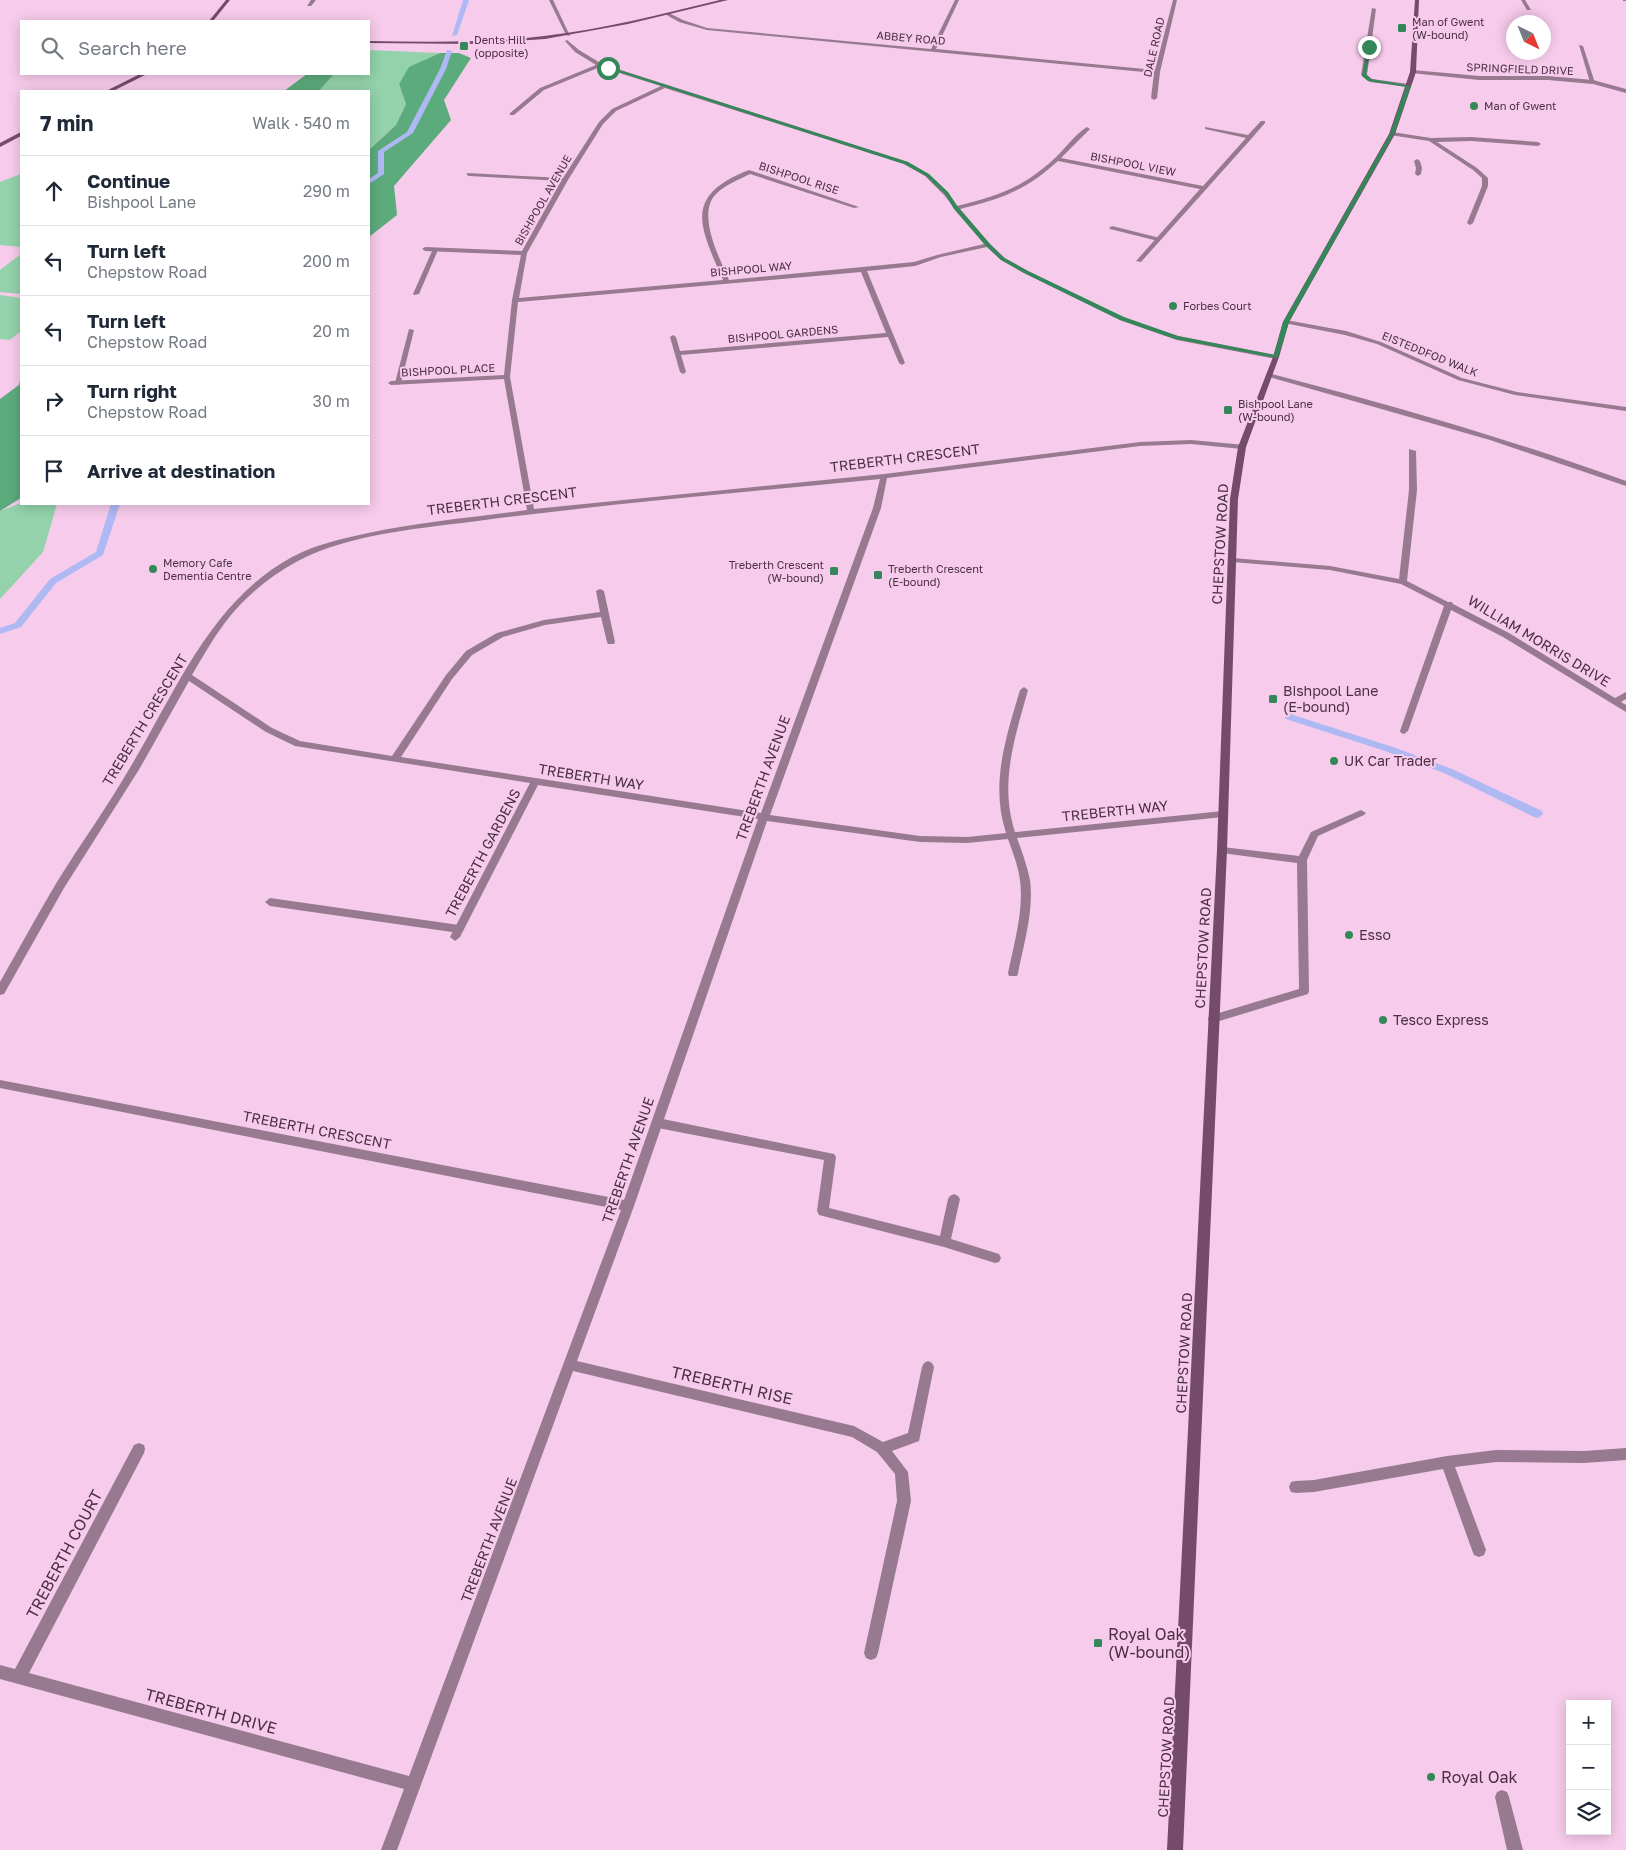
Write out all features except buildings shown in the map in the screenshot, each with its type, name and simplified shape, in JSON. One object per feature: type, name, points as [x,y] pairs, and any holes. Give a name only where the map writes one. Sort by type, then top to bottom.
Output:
[{"type":"main road","points":[[212,20],[228,0]]},
{"type":"main road","points":[[370,42],[452,43],[568,38],[726,0]]},
{"type":"main road","name":"CHEPSTOW ROAD","points":[[1175,1850],[1222,850],[1234,499],[1242,447],[1276,357],[1286,322],[1392,134],[1413,72],[1417,0]]},
{"type":"main road","points":[[111,90],[142,75]]},
{"type":"main road","points":[[0,144],[20,134]]},
{"type":"street","points":[[310,5],[314,0]]},
{"type":"street","points":[[551,0],[568,38],[577,51],[600,65],[663,87],[906,163],[928,175],[988,245],[1003,259],[1026,272],[1122,319],[1177,338],[1276,357]]},
{"type":"street","points":[[933,50],[957,0]]},
{"type":"street","name":"DALE ROAD","points":[[1154,98],[1157,72],[1175,0]]},
{"type":"street","points":[[1523,0],[1529,9]]},
{"type":"street","points":[[1374,9],[1364,75],[1370,80],[1409,86]]},
{"type":"street","name":"ABBEY ROAD","points":[[667,14],[681,22],[707,29],[1157,72]]},
{"type":"street","points":[[1581,46],[1593,82]]},
{"type":"street","points":[[512,114],[542,88],[600,65]]},
{"type":"street","name":"SPRINGFIELD DRIVE","points":[[1413,72],[1479,78],[1548,78],[1593,82],[1626,91]]},
{"type":"street","name":"BISHPOOL AVENUE","points":[[531,512],[507,377],[514,300],[524,253],[565,180],[601,123],[614,110],[663,87]]},
{"type":"street","points":[[1139,260],[1263,122]]},
{"type":"street","points":[[1207,128],[1250,137]]},
{"type":"street","name":"BISHPOOL VIEW","points":[[956,208],[995,199],[1030,181],[1058,159],[1087,129]]},
{"type":"street","points":[[1392,134],[1431,140],[1471,139],[1538,144]]},
{"type":"street","points":[[1431,140],[1475,169],[1484,178],[1485,186],[1470,223]]},
{"type":"street","name":"BISHPOOL VIEW","points":[[1058,159],[1204,188]]},
{"type":"street","points":[[1417,161],[1418,174]]},
{"type":"street","name":"BISHPOOL RISE","points":[[726,281],[707,233],[705,208],[710,196],[724,186],[749,172],[856,208]]},
{"type":"street","points":[[469,174],[565,180]]},
{"type":"street","points":[[1112,228],[1158,239]]},
{"type":"street","name":"BISHPOOL WAY","points":[[514,300],[915,264],[939,256],[988,245]]},
{"type":"street","points":[[425,249],[524,253]]},
{"type":"street","points":[[416,294],[435,250]]},
{"type":"street","points":[[863,270],[902,363]]},
{"type":"street","name":"EISTEDDFOD WALK","points":[[1286,322],[1346,333],[1379,344],[1460,379],[1517,394],[1626,409]]},
{"type":"street","name":"BISHPOOL PLACE","points":[[411,330],[394,383],[507,377]]},
{"type":"street","name":"BISHPOOL GARDENS","points":[[677,353],[890,335]]},
{"type":"street","points":[[673,337],[683,372]]},
{"type":"street","points":[[1268,375],[1480,434],[1574,464],[1626,484]]},
{"type":"street","name":"TREBERTH CRESCENT","points":[[0,991],[60,886],[135,768],[187,676],[221,622],[267,576],[295,559],[325,546],[399,529],[531,512],[884,476],[1140,444],[1191,442],[1242,447]]},
{"type":"street","points":[[1403,582],[1413,490],[1412,451]]},
{"type":"street","name":"TREBERTH AVENUE","points":[[389,1850],[658,1123],[764,817],[877,508],[884,476]]},
{"type":"street","name":"WILLIAM MORRIS DRIVE","points":[[1232,560],[1330,568],[1403,582],[1506,635],[1626,709]]},
{"type":"street","points":[[600,591],[611,642]]},
{"type":"street","name":"WILLIAM MORRIS DRIVE","points":[[1404,731],[1449,604]]},
{"type":"street","points":[[394,760],[449,677],[469,653],[500,635],[544,623],[604,614]]},
{"type":"street","name":"TREBERTH WAY","points":[[187,676],[269,730],[298,744],[764,817],[920,839],[967,840],[1223,814]]},
{"type":"street","points":[[1013,973],[1026,905],[1023,869],[1010,836],[1003,792],[1005,758],[1024,690]]},
{"type":"street","name":"WILLIAM MORRIS DRIVE","points":[[1615,702],[1626,695]]},
{"type":"street","name":"TREBERTH GARDENS","points":[[270,902],[457,933],[536,782]]},
{"type":"street","points":[[1213,1019],[1304,991],[1302,860],[1314,834],[1361,813]]},
{"type":"street","points":[[1222,850],[1302,860]]},
{"type":"street","name":"TREBERTH CRESCENT","points":[[0,1084],[628,1206]]},
{"type":"street","points":[[658,1123],[830,1157],[823,1211],[944,1242],[994,1258]]},
{"type":"street","points":[[944,1242],[954,1199]]},
{"type":"street","name":"TREBERTH RISE","points":[[570,1365],[854,1432],[882,1448],[901,1472],[904,1501],[871,1654]]},
{"type":"street","points":[[882,1448],[914,1436],[928,1367]]},
{"type":"street","name":"TREBERTH COURT","points":[[19,1676],[139,1449]]},
{"type":"street","points":[[1296,1487],[1314,1486],[1447,1462],[1496,1456],[1584,1457],[1626,1454]]},
{"type":"street","points":[[1447,1462],[1479,1550]]},
{"type":"street","name":"TREBERTH DRIVE","points":[[0,1672],[413,1784]]},
{"type":"street","points":[[1502,1797],[1515,1850]]},
{"type":"green space","points":[[370,50],[440,53],[409,68],[399,84],[406,104],[396,125],[370,149],[370,90],[320,90],[333,75],[370,75]]},
{"type":"green space","points":[[440,53],[459,53],[471,58],[444,100],[451,120],[394,186],[397,215],[370,236],[370,149],[396,125],[406,104],[399,84],[409,67]]},
{"type":"green space","points":[[306,75],[333,75],[320,90],[285,90]]},
{"type":"green space","points":[[20,174],[20,247],[0,245],[0,182]]},
{"type":"green space","points":[[20,255],[20,294],[0,292],[0,270]]},
{"type":"green space","points":[[0,295],[20,298],[20,332],[10,340],[0,339]]},
{"type":"green space","points":[[20,380],[20,499],[0,511],[0,399],[19,385]]},
{"type":"green space","points":[[20,503],[20,505],[57,505],[43,552],[0,599],[0,511]]},
{"type":"waterway","points":[[454,35],[466,0]]},
{"type":"waterway","points":[[370,181],[381,174],[381,151],[410,133],[443,69],[449,51]]},
{"type":"waterway","points":[[0,631],[18,625],[53,581],[100,553],[115,505]]},
{"type":"waterway","points":[[1290,717],[1389,749],[1448,771],[1538,814]]},
{"type":"place","name":"Man of Gwent (W-bound)","points":[[1402,28]]},
{"type":"place","name":"Dents Hill (opposite)","points":[[464,46]]},
{"type":"place","name":"Man of Gwent","points":[[1474,106]]},
{"type":"place","name":"Forbes Court","points":[[1173,306]]},
{"type":"place","name":"Bishpool Lane (W-bound)","points":[[1228,410]]},
{"type":"place","name":"Memory Cafe Dementia Centre","points":[[153,569]]},
{"type":"place","name":"Treberth Crescent (W-bound)","points":[[834,571]]},
{"type":"place","name":"Treberth Crescent (E-bound)","points":[[878,575]]},
{"type":"place","name":"Bishpool Lane (E-bound)","points":[[1273,699]]},
{"type":"place","name":"UK Car Trader","points":[[1334,761]]},
{"type":"place","name":"Esso","points":[[1349,935]]},
{"type":"place","name":"Tesco Express","points":[[1383,1020]]},
{"type":"place","name":"Royal Oak (W-bound)","points":[[1098,1643]]},
{"type":"place","name":"Royal Oak","points":[[1431,1777]]},
{"type":"route","points":[[608,68],[906,163],[928,175],[988,245],[1003,259],[1026,272],[1122,319],[1177,338],[1276,357],[1286,322],[1392,134],[1409,86],[1370,80],[1364,75],[1369,47]]}]
